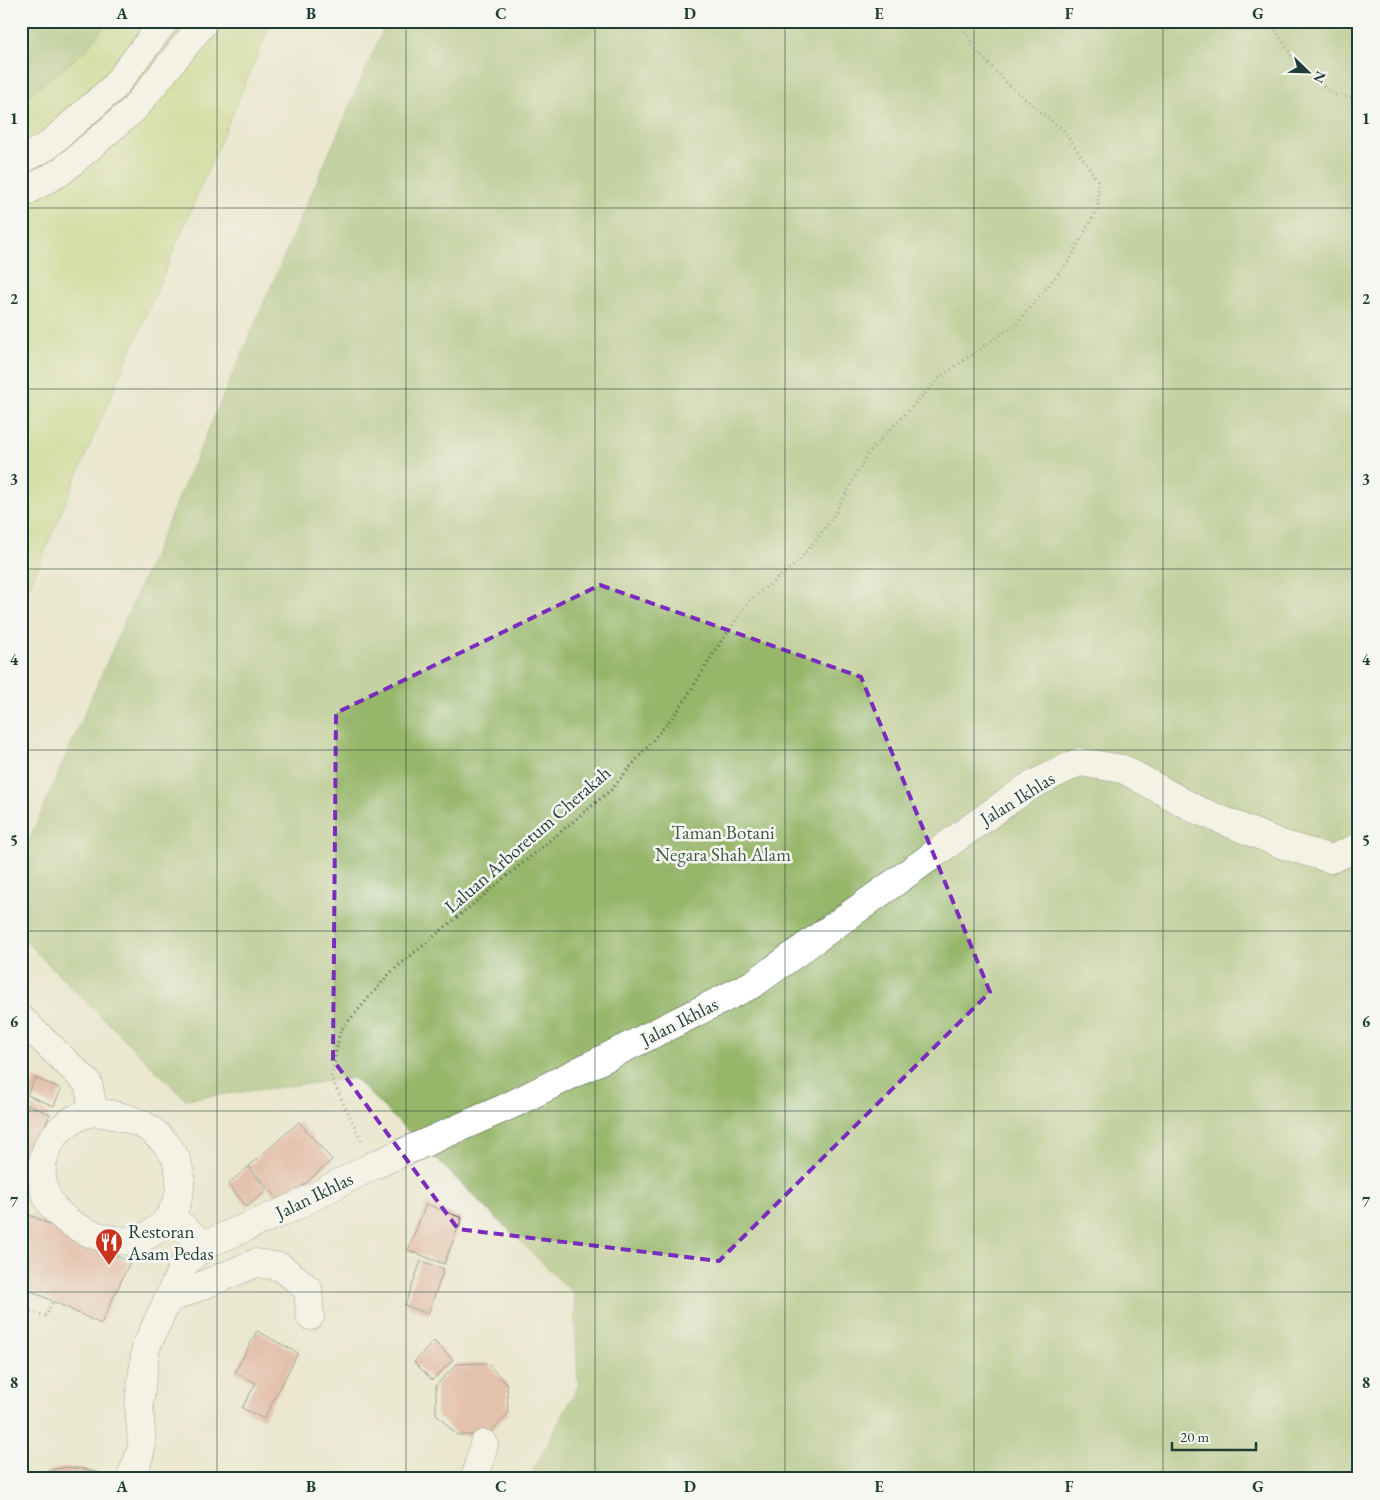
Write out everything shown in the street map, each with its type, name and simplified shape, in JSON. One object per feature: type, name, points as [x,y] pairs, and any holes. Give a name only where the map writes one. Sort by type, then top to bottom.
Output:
[{"type":"street","points":[[21,160],[46,147],[113,88],[165,21]]},
{"type":"street","points":[[21,194],[62,171],[134,109],[204,21]]},
{"type":"street","name":"Jalan Ikhlas","points":[[130,1479],[142,1445],[139,1405],[146,1347],[184,1264],[204,1245],[294,1207],[372,1166],[509,1106],[753,984],[1028,787],[1079,762],[1123,770],[1195,809],[1281,844],[1332,859],[1359,847]]},
{"type":"street","points":[[21,1019],[88,1084],[94,1112]]},
{"type":"street","points":[[94,1112],[128,1118],[145,1126],[164,1142],[177,1160],[181,1179],[178,1198],[170,1216],[157,1230],[140,1240],[118,1241],[94,1236],[77,1228],[58,1212],[45,1193],[42,1174],[44,1155],[52,1138],[65,1124],[82,1114],[94,1112]]},
{"type":"street","points":[[170,1216],[204,1245]]},
{"type":"street","points":[[168,1300],[256,1263],[281,1267],[308,1289],[310,1316]]},
{"type":"street","points":[[475,1479],[484,1444]]},
{"type":"path","name":"Laluan Arboretum Cherakah","points":[[372,1166],[331,1077],[340,1031],[391,972],[611,790],[680,708],[718,646],[750,600],[798,562],[831,520],[869,452],[940,377],[1016,324],[1069,261],[1098,208],[1098,181],[1064,131],[1012,88],[975,50],[961,21]]},
{"type":"path","points":[[1240,21],[1270,22],[1294,59],[1332,94],[1359,99]]},
{"type":"path","points":[[21,1308],[46,1316],[53,1301]]},
{"type":"highlighted area","points":[[600,585],[861,677],[990,992],[719,1261],[458,1229],[333,1060],[336,713]]},
{"type":"green space","points":[[21,21],[272,21],[21,606]]},
{"type":"green space","points":[[21,21],[108,21],[86,50],[21,101]]},
{"type":"green space","name":"Taman Botani Negara Shah Alam","points":[[387,21],[1359,21],[1359,1479],[529,1479],[578,1386],[574,1294],[354,1078],[185,1099],[21,937],[21,859]]},
{"type":"building","points":[[35,1078],[61,1089],[54,1106],[27,1095]]},
{"type":"building","points":[[28,1105],[50,1114],[21,1182],[21,1120]]},
{"type":"building","points":[[299,1122],[332,1160],[282,1204],[249,1166]]},
{"type":"building","points":[[248,1167],[267,1190],[247,1207],[228,1184]]},
{"type":"building","points":[[426,1204],[462,1218],[444,1264],[408,1250]]},
{"type":"building","points":[[21,1211],[130,1262],[101,1324],[21,1286]]},
{"type":"building","points":[[421,1261],[444,1269],[428,1314],[405,1305]]},
{"type":"building","points":[[257,1331],[298,1353],[264,1419],[242,1408],[256,1383],[235,1372]]},
{"type":"building","points":[[434,1341],[453,1360],[432,1380],[414,1362]]},
{"type":"building","points":[[487,1363],[507,1384],[508,1414],[487,1435],[457,1435],[436,1414],[436,1385],[457,1364]]},
{"type":"building","points":[[67,1467],[99,1473],[97,1479],[34,1479],[52,1470]]},
{"type":"place","name":"Restoran Asam Pedas","points":[[109,1266]]}]
